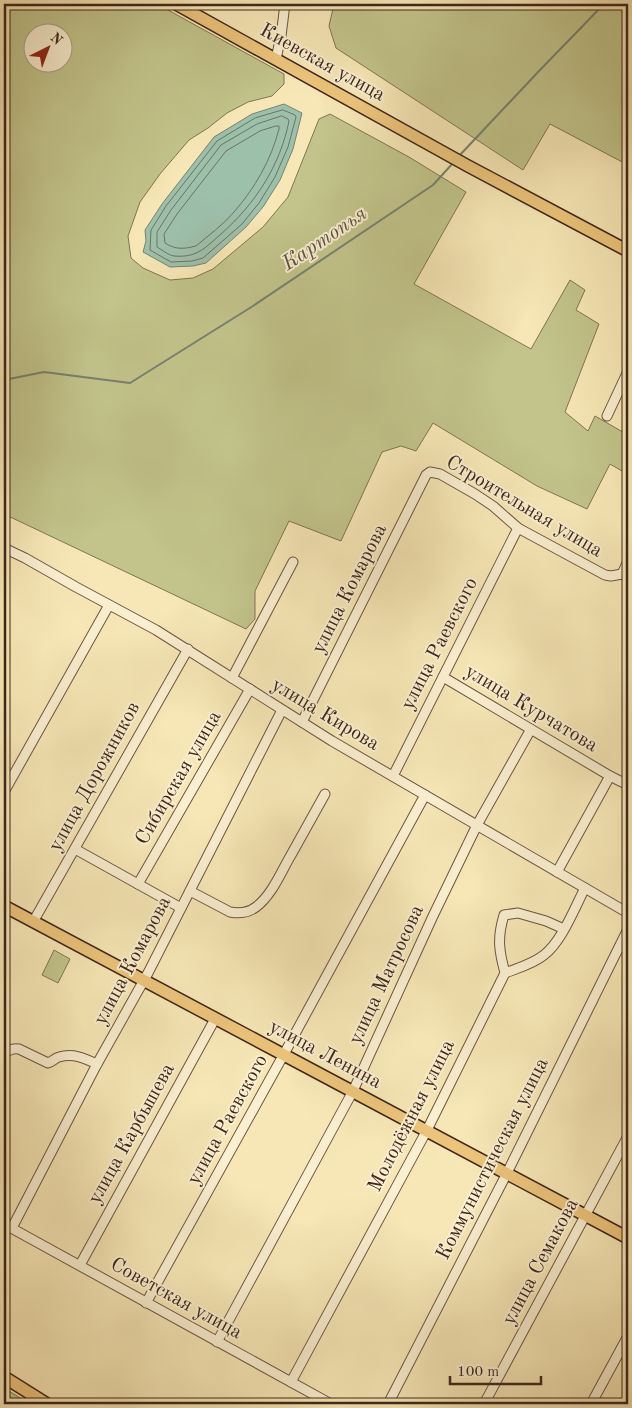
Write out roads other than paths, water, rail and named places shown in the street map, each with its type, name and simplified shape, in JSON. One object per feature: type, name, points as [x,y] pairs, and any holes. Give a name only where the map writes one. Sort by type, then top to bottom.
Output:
[{"type":"main road","name":"Киевская улица","points":[[183,5],[449,156],[628,250]]},
{"type":"main road","name":"улица Ленина","points":[[4,906],[143,982],[284,1054],[628,1238]]},
{"type":"main road","points":[[4,1377],[48,1404]]},
{"type":"street","points":[[276,59],[285,4]]},
{"type":"street","points":[[607,416],[628,371]]},
{"type":"street","name":"Строительная улица","points":[[430,472],[440,474],[475,494],[493,506],[518,528],[605,575],[625,576]]},
{"type":"street","name":"улица Комарова","points":[[302,722],[422,484],[430,472]]},
{"type":"street","name":"улица Раевского","points":[[393,776],[518,528]]},
{"type":"street","name":"улица Кирова","points":[[4,549],[25,558],[143,622],[302,722],[477,826],[628,912]]},
{"type":"street","points":[[625,576],[628,561]]},
{"type":"street","points":[[232,678],[293,562]]},
{"type":"street","points":[[4,792],[109,605]]},
{"type":"street","name":"улица Дорожников","points":[[33,922],[188,649]]},
{"type":"street","name":"улица Курчатова","points":[[443,677],[628,785]]},
{"type":"street","name":"Сибирская улица","points":[[138,884],[250,689]]},
{"type":"street","name":"улица Комарова","points":[[8,1226],[143,982],[282,710]]},
{"type":"street","name":"улица Матросова","points":[[217,1342],[353,1091],[433,916],[477,826],[531,729]]},
{"type":"street","points":[[557,872],[610,776]]},
{"type":"street","points":[[190,892],[237,914],[255,908],[268,895],[325,794]]},
{"type":"street","name":"улица Раевского","points":[[146,1303],[425,795]]},
{"type":"street","points":[[75,850],[181,908]]},
{"type":"street","points":[[564,929],[518,912],[504,915],[500,930],[500,951],[505,973],[530,963],[552,948],[564,929],[585,888]]},
{"type":"street","name":"Коммунистическая улица","points":[[388,1404],[507,1173],[628,929]]},
{"type":"street","name":"Молодёжная улица","points":[[291,1382],[427,1130],[505,973]]},
{"type":"street","name":"улица Карбышева","points":[[80,1265],[215,1019]]},
{"type":"street","points":[[4,1055],[14,1048],[48,1063],[58,1057],[71,1055],[97,1064]]},
{"type":"street","name":"улица Семакова","points":[[484,1404],[628,1136]]},
{"type":"street","name":"Советская улица","points":[[8,1226],[331,1404]]},
{"type":"street","points":[[591,1404],[628,1336]]},
{"type":"water","points":[[284,104],[302,113],[293,149],[280,180],[263,207],[246,227],[206,263],[193,266],[170,267],[143,252],[146,241],[145,230],[162,204],[214,137],[252,114]]},
{"type":"waterway","name":"Картопья","points":[[459,156],[604,4]]},
{"type":"waterway","name":"Картопья","points":[[4,380],[44,372],[130,383],[253,306],[433,185],[453,163]]}]
